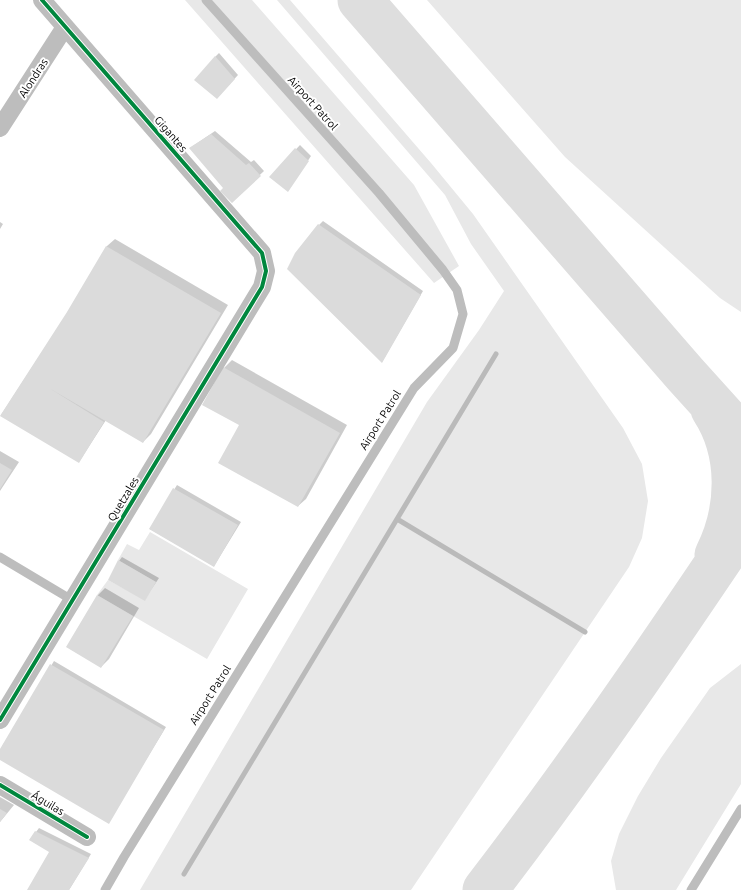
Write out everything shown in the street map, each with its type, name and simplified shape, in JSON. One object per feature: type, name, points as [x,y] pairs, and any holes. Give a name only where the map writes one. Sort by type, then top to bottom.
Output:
[{"type":"street","name":"Gigantes","points":[[42,0],[262,253],[266,271],[262,287]]},
{"type":"street","name":"Alondras","points":[[0,128],[65,27]]},
{"type":"street","name":"Quetzales","points":[[0,720],[262,287]]},
{"type":"street","name":"Águilas","points":[[0,785],[87,837]]},
{"type":"lane","name":"Airport Patrol","points":[[105,890],[414,388],[453,348],[463,314],[457,290],[443,270],[378,193],[206,0]]},
{"type":"lane","points":[[0,557],[72,600]]},
{"type":"lane","points":[[691,890],[741,810]]},
{"type":"shaded area","points":[[185,0],[252,0],[414,185],[459,266],[434,283]]},
{"type":"shaded area","points":[[277,0],[290,0],[431,163],[473,214],[623,428],[642,464],[648,501],[642,538],[629,567],[411,890],[140,890],[427,402],[479,330],[504,291],[471,244],[445,195]]},
{"type":"shaded area","points":[[427,0],[741,0],[741,312],[720,298],[565,157]]},
{"type":"shaded area","points":[[150,532],[248,589],[207,659],[97,595],[108,580],[145,600],[156,582],[118,560],[127,544],[139,550]]},
{"type":"shaded area","points":[[741,664],[741,784],[676,890],[616,890],[611,861],[619,834],[638,796],[661,758],[710,688]]},
{"type":"building","points":[[215,56],[235,79],[217,99],[194,80]]},
{"type":"building","points":[[211,134],[246,165],[249,163],[261,176],[232,203],[220,191],[223,188],[189,148]]},
{"type":"building","points":[[295,148],[309,161],[288,192],[269,177]]},
{"type":"building","points":[[318,224],[421,295],[382,363],[287,269],[295,253]]},
{"type":"building","points":[[106,246],[221,313],[143,443],[49,388],[104,422],[79,463],[0,416],[67,312]]},
{"type":"building","points":[[223,367],[340,433],[298,507],[218,463],[239,425],[202,405]]},
{"type":"building","points":[[0,463],[12,470],[0,489]]},
{"type":"building","points":[[173,488],[238,525],[214,567],[149,529]]},
{"type":"building","points":[[118,560],[156,582],[145,601],[108,580]]},
{"type":"building","points":[[97,595],[133,616],[101,668],[66,647]]},
{"type":"building","points":[[50,664],[164,730],[109,824],[0,760],[0,749]]},
{"type":"building","points":[[0,809],[7,813],[0,822]]},
{"type":"building","points":[[35,831],[89,858],[69,890],[27,890],[49,852],[29,840]]},
{"type":"waterway","points":[[184,874],[496,354]]},
{"type":"waterway","points":[[397,519],[585,632]]},
{"type":"taxiway","points":[[360,0],[685,374],[741,436]]},
{"type":"taxiway","points":[[713,409],[729,443],[733,462],[734,481],[730,519],[725,537],[717,555]]},
{"type":"taxiway","points":[[485,890],[616,711],[741,528]]},
{"type":"cycle path","points":[[0,720],[262,287],[266,271],[262,253],[42,0]]},
{"type":"cycle path","points":[[0,785],[87,837]]}]
